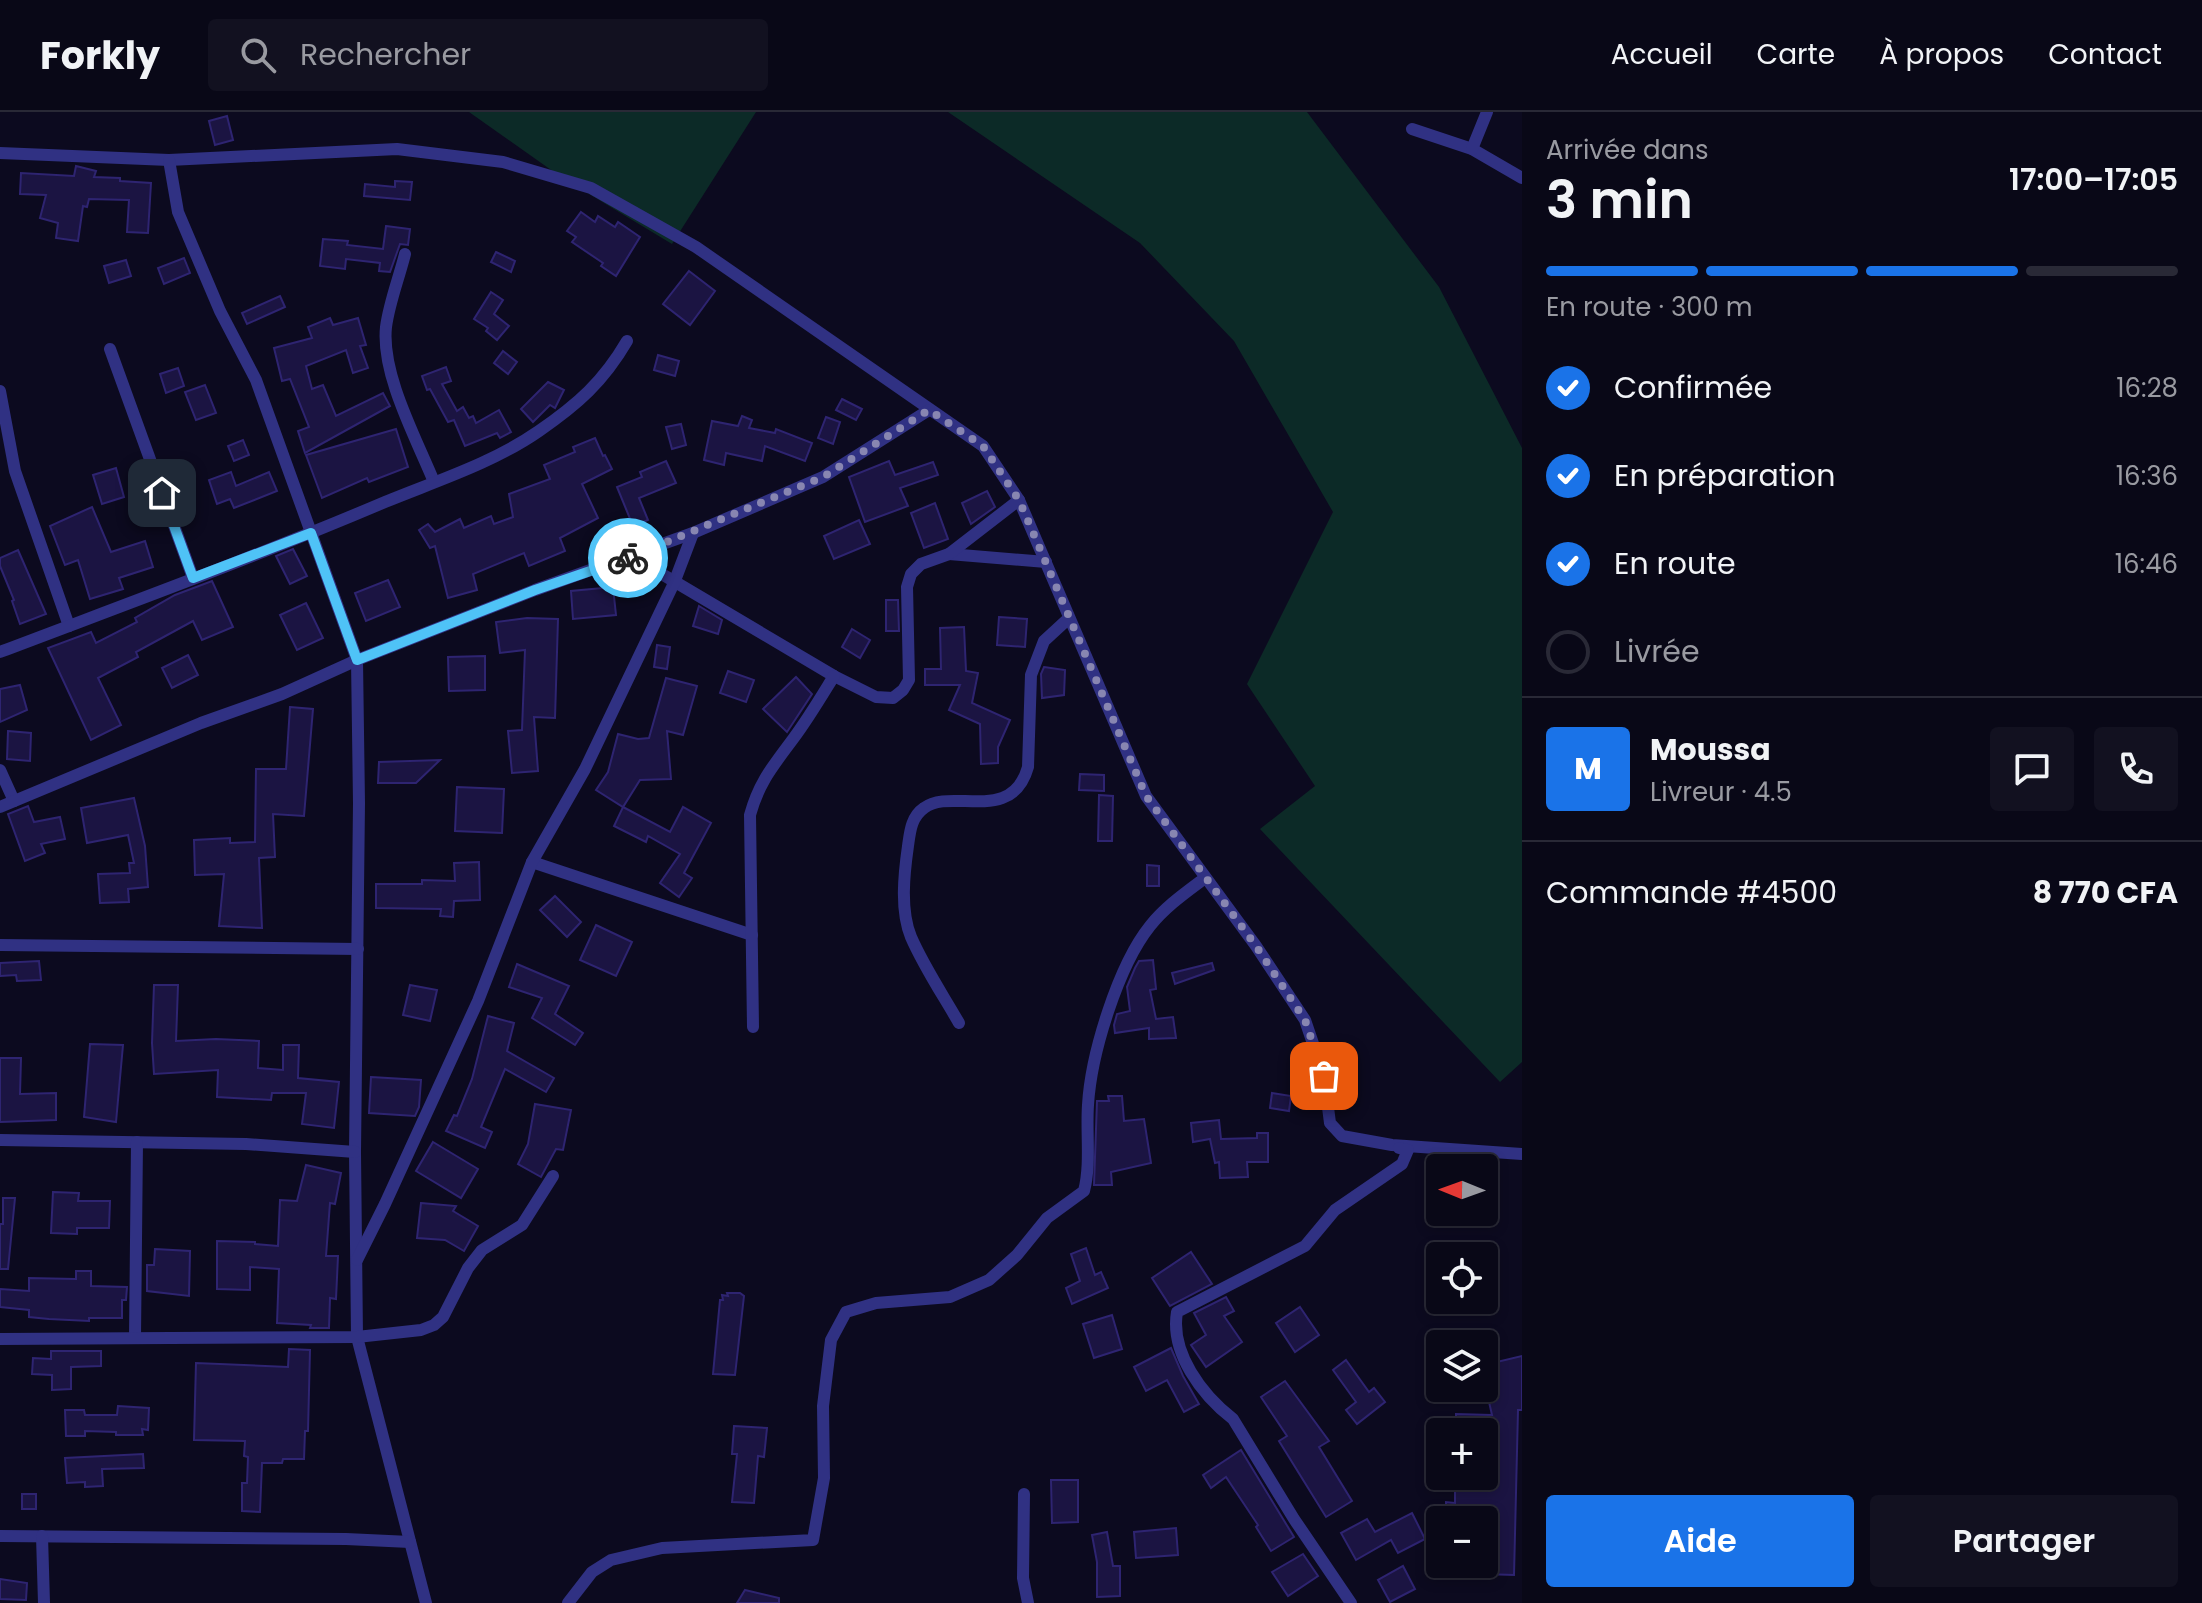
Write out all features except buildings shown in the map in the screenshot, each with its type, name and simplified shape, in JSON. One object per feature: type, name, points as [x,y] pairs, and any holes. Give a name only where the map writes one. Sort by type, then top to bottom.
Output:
[{"type":"street","points":[[1472,149],[1487,112]]},
{"type":"street","points":[[1412,129],[1472,149],[1522,178]]},
{"type":"street","points":[[0,153],[169,160],[397,149],[503,162],[591,188],[696,247],[983,446],[1019,500],[1146,796],[1256,946],[1305,1020],[1324,1076],[1330,1123],[1342,1136],[1392,1145],[1522,1154]]},
{"type":"street","points":[[169,160],[178,212],[220,311],[256,380],[357,660],[357,1337],[426,1603]]},
{"type":"street","points":[[405,254],[386,328],[388,358],[399,395],[434,482]]},
{"type":"street","points":[[0,652],[311,533],[495,456],[537,433],[586,395],[609,371],[627,341]]},
{"type":"street","points":[[110,349],[193,578]]},
{"type":"street","points":[[0,391],[15,471],[69,626]]},
{"type":"street","points":[[0,807],[201,723],[282,694],[357,660],[535,590],[693,533],[823,477],[929,410]]},
{"type":"street","points":[[633,557],[834,676],[876,697],[893,698],[909,680],[907,587],[911,574],[921,564],[949,554],[1019,500]]},
{"type":"street","points":[[356,1262],[478,1001],[532,862],[585,769],[674,583],[693,533]]},
{"type":"street","points":[[949,554],[1046,562]]},
{"type":"street","points":[[959,1023],[910,935],[904,900],[912,822],[925,806],[987,802],[1013,792],[1024,781],[1028,767],[1031,675],[1035,658],[1044,641],[1069,618]]},
{"type":"street","points":[[753,1027],[750,815],[757,791],[767,773],[834,676]]},
{"type":"street","points":[[0,770],[14,801]]},
{"type":"street","points":[[532,862],[752,935]]},
{"type":"street","points":[[568,1603],[592,1572],[611,1560],[662,1548],[813,1540],[824,1478],[823,1406],[831,1340],[846,1312],[876,1303],[950,1297],[989,1280],[1017,1255],[1047,1218],[1084,1191],[1088,1101],[1101,1033],[1123,971],[1148,928],[1169,905],[1205,878]]},
{"type":"street","points":[[0,945],[358,949]]},
{"type":"street","points":[[0,1140],[246,1144],[355,1152]]},
{"type":"street","points":[[135,1338],[137,1142]]},
{"type":"street","points":[[1351,1603],[1233,1419],[1220,1409],[1182,1359],[1174,1329],[1177,1312],[1305,1246],[1335,1210],[1402,1164],[1408,1150],[1392,1145]]},
{"type":"street","points":[[0,1339],[357,1337],[421,1330],[443,1317],[468,1268],[482,1250],[522,1225],[553,1176]]},
{"type":"street","points":[[1024,1494],[1023,1578],[1028,1603]]},
{"type":"street","points":[[0,1536],[410,1542]]},
{"type":"street","points":[[42,1536],[44,1603]]},
{"type":"green space","points":[[469,112],[756,112],[672,244],[561,177]]},
{"type":"green space","points":[[948,112],[1307,112],[1439,287],[1522,448],[1522,1062],[1500,1082],[1260,829],[1315,786],[1247,684],[1333,512],[1234,341],[1140,243]]},
{"type":"way so far","points":[[628,558],[823,477],[929,410],[983,446],[1019,500],[1146,796],[1256,946],[1305,1020],[1324,1076]]},
{"type":"route","points":[[162,493],[193,578],[311,533],[357,660],[535,590],[628,558]]}]
